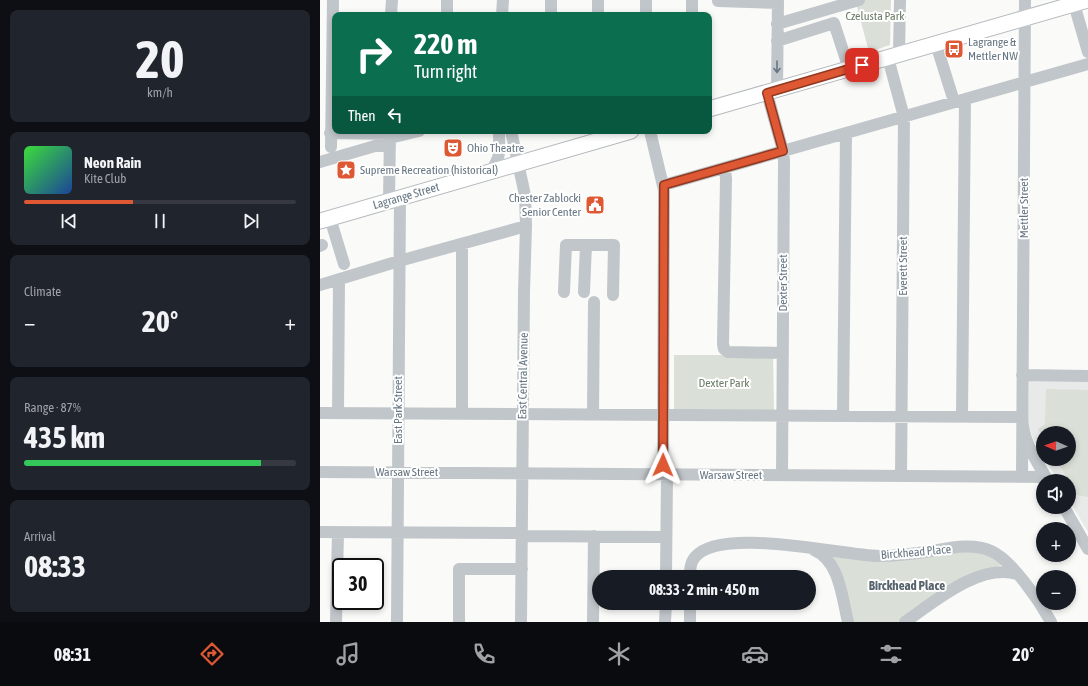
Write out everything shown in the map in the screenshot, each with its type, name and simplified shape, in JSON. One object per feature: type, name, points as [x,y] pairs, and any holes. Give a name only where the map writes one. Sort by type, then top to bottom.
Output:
[{"type":"main road","points":[[712,108],[1081,2]]},
{"type":"main road","name":"Lagrange Street","points":[[325,219],[490,172],[597,136],[611,134]]},
{"type":"street","points":[[333,0],[333,12]]},
{"type":"street","points":[[392,0],[392,12]]},
{"type":"street","points":[[447,0],[447,12]]},
{"type":"street","points":[[502,0],[502,12]]},
{"type":"street","points":[[551,0],[551,12]]},
{"type":"street","points":[[598,0],[598,12]]},
{"type":"street","points":[[646,0],[646,12]]},
{"type":"street","points":[[692,0],[692,12]]},
{"type":"street","points":[[718,0],[718,2],[778,1]]},
{"type":"street","points":[[777,24],[838,3],[859,0]]},
{"type":"street","name":"Everett Street","points":[[900,0],[894,56],[904,117],[901,476]]},
{"type":"street","name":"Mettler Street","points":[[1022,477],[1025,0]]},
{"type":"street","name":"Dexter Street","points":[[778,1],[777,41],[772,92],[783,151],[784,168],[782,475]]},
{"type":"street","points":[[1081,2],[1088,52]]},
{"type":"street","points":[[777,41],[834,23],[849,69]]},
{"type":"street","points":[[331,147],[332,44]]},
{"type":"street","points":[[936,44],[952,95]]},
{"type":"street","points":[[664,185],[1088,64]]},
{"type":"street","points":[[962,416],[965,99]]},
{"type":"street","points":[[345,134],[390,137],[404,134]]},
{"type":"street","points":[[490,172],[499,157],[499,134]]},
{"type":"street","name":"East Central Avenue","points":[[513,134],[525,195],[526,226],[521,622]]},
{"type":"street","points":[[651,134],[664,185],[663,415],[666,570]]},
{"type":"street","points":[[843,416],[846,134]]},
{"type":"street","points":[[320,162],[374,146],[390,137]]},
{"type":"street","name":"East Park Street","points":[[390,137],[399,261],[397,622]]},
{"type":"street","points":[[725,168],[724,349],[728,352],[783,353]]},
{"type":"street","points":[[325,219],[344,264]]},
{"type":"street","points":[[320,285],[399,261],[526,226]]},
{"type":"street","points":[[462,244],[462,413]]},
{"type":"street","points":[[564,292],[566,245],[614,244],[613,295]]},
{"type":"street","points":[[584,292],[586,245]]},
{"type":"street","points":[[338,413],[339,280]]},
{"type":"street","points":[[593,414],[594,302]]},
{"type":"street","points":[[1022,375],[1088,376]]},
{"type":"street","points":[[320,413],[1022,417]]},
{"type":"street","name":"Mettler Street","points":[[1022,417],[1023,429],[1028,446],[1044,474]]},
{"type":"street","name":"Warsaw Street","points":[[320,472],[1036,478]]},
{"type":"street","points":[[1068,514],[1088,549]]},
{"type":"street","points":[[320,532],[666,537]]},
{"type":"street","points":[[336,622],[338,532]]},
{"type":"street","points":[[593,622],[594,536]]},
{"type":"street","name":"Birckhead Place","points":[[690,570],[690,566],[695,557],[702,551],[717,546],[734,543],[806,547],[844,553],[878,556],[977,547],[998,554],[1033,594],[1051,622]]},
{"type":"street","name":"Birckhead Place","points":[[806,547],[819,552],[832,566],[840,588],[848,622]]},
{"type":"street","points":[[459,622],[459,569],[522,569]]},
{"type":"street","points":[[905,622],[943,596],[967,582],[995,572],[1009,572],[1017,574]]},
{"type":"street","points":[[666,610],[666,622]]},
{"type":"street","points":[[690,610],[690,622]]},
{"type":"shaded area","points":[[1029,379],[1088,379],[1088,532],[1076,512],[1076,474],[1054,474],[1049,466],[1076,466],[1076,426],[1036,426],[1036,444],[1028,422]]},
{"type":"green space","name":"Czelusta Park","points":[[865,0],[891,0],[890,45],[869,52],[856,3]]},
{"type":"green space","name":"Dexter Park","points":[[674,355],[773,355],[774,413],[674,412]]},
{"type":"green space","points":[[1046,389],[1088,390],[1088,497],[1077,495],[1076,474],[1065,474],[1060,466],[1076,466],[1076,426],[1042,426],[1045,424]]},
{"type":"green space","points":[[960,551],[983,552],[1001,565],[941,593],[898,622],[851,622],[833,557]]},
{"type":"place","name":"Lagrange & Mettler NW","points":[[954,49]]},
{"type":"place","name":"Ohio Theatre","points":[[453,148]]},
{"type":"place","name":"Supreme Recreation (historical)","points":[[346,170]]},
{"type":"place","name":"Chester Zablocki Senior Center","points":[[595,205]]},
{"type":"district","name":"Birckhead Place","points":[[907,585]]},
{"type":"route","points":[[663,465],[664,185],[783,151],[767,93],[862,65]]}]
